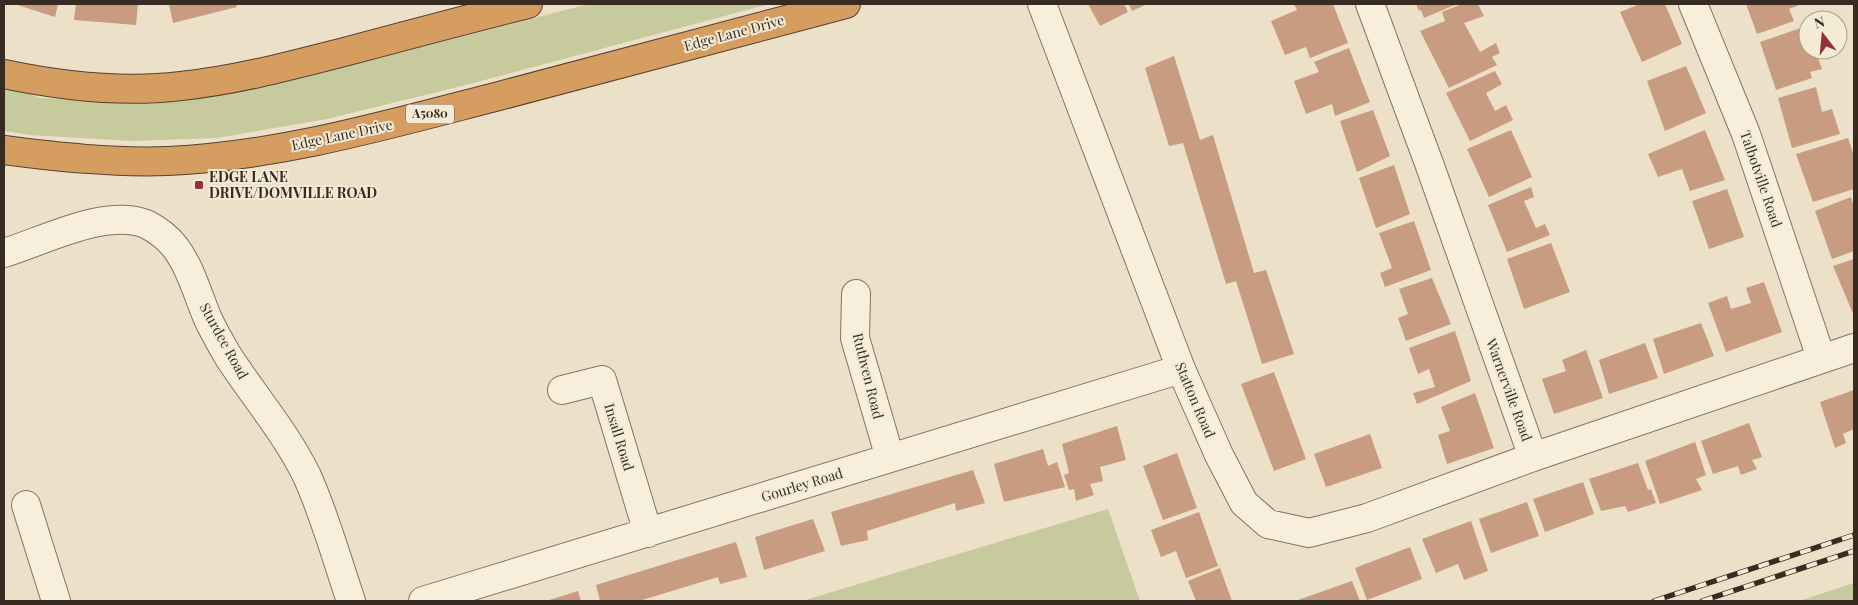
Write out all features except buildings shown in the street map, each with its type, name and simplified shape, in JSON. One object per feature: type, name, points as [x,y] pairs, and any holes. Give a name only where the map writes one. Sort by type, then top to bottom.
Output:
[{"type":"highway","points":[[4,74],[76,85],[131,88],[180,87],[285,68],[528,4]]},
{"type":"highway","name":"Edge Lane Drive","points":[[4,150],[110,161],[168,161],[234,155],[300,145],[385,126],[846,4]]},
{"type":"street","name":"Statton Road","points":[[1042,4],[1181,369],[1219,455],[1244,503],[1268,524],[1309,533],[1367,518],[1533,457]]},
{"type":"street","name":"Warnerville Road","points":[[1370,4],[1430,166],[1533,457],[1854,348]]},
{"type":"street","name":"Talbotville Road","points":[[1693,4],[1746,134],[1821,358]]},
{"type":"street","name":"Sturdee Road","points":[[4,253],[102,220],[125,220],[146,224],[162,234],[175,246],[185,264],[209,321],[228,356],[290,447],[306,476],[320,507],[351,601]]},
{"type":"street","name":"Ruthven Road","points":[[856,294],[855,338],[890,458]]},
{"type":"street","name":"Gourley Road","points":[[423,601],[1181,369]]},
{"type":"street","name":"Insall Road","points":[[562,390],[602,380],[648,533]]},
{"type":"street","points":[[26,505],[56,601]]},
{"type":"green space","points":[[589,4],[770,4],[470,84],[327,119],[217,138],[132,141],[30,135],[4,131],[4,85],[40,98],[152,104],[220,96],[294,80]]},
{"type":"green space","points":[[1108,509],[1140,601],[802,601]]},
{"type":"green space","points":[[1854,583],[1854,601],[1799,601],[1802,600]]},
{"type":"railway","points":[[1654,601],[1854,535]]},
{"type":"railway","points":[[1702,601],[1854,551]]},
{"type":"place","name":"EDGE LANE DRIVE/DOMVILLE ROAD","points":[[199,185]]}]
